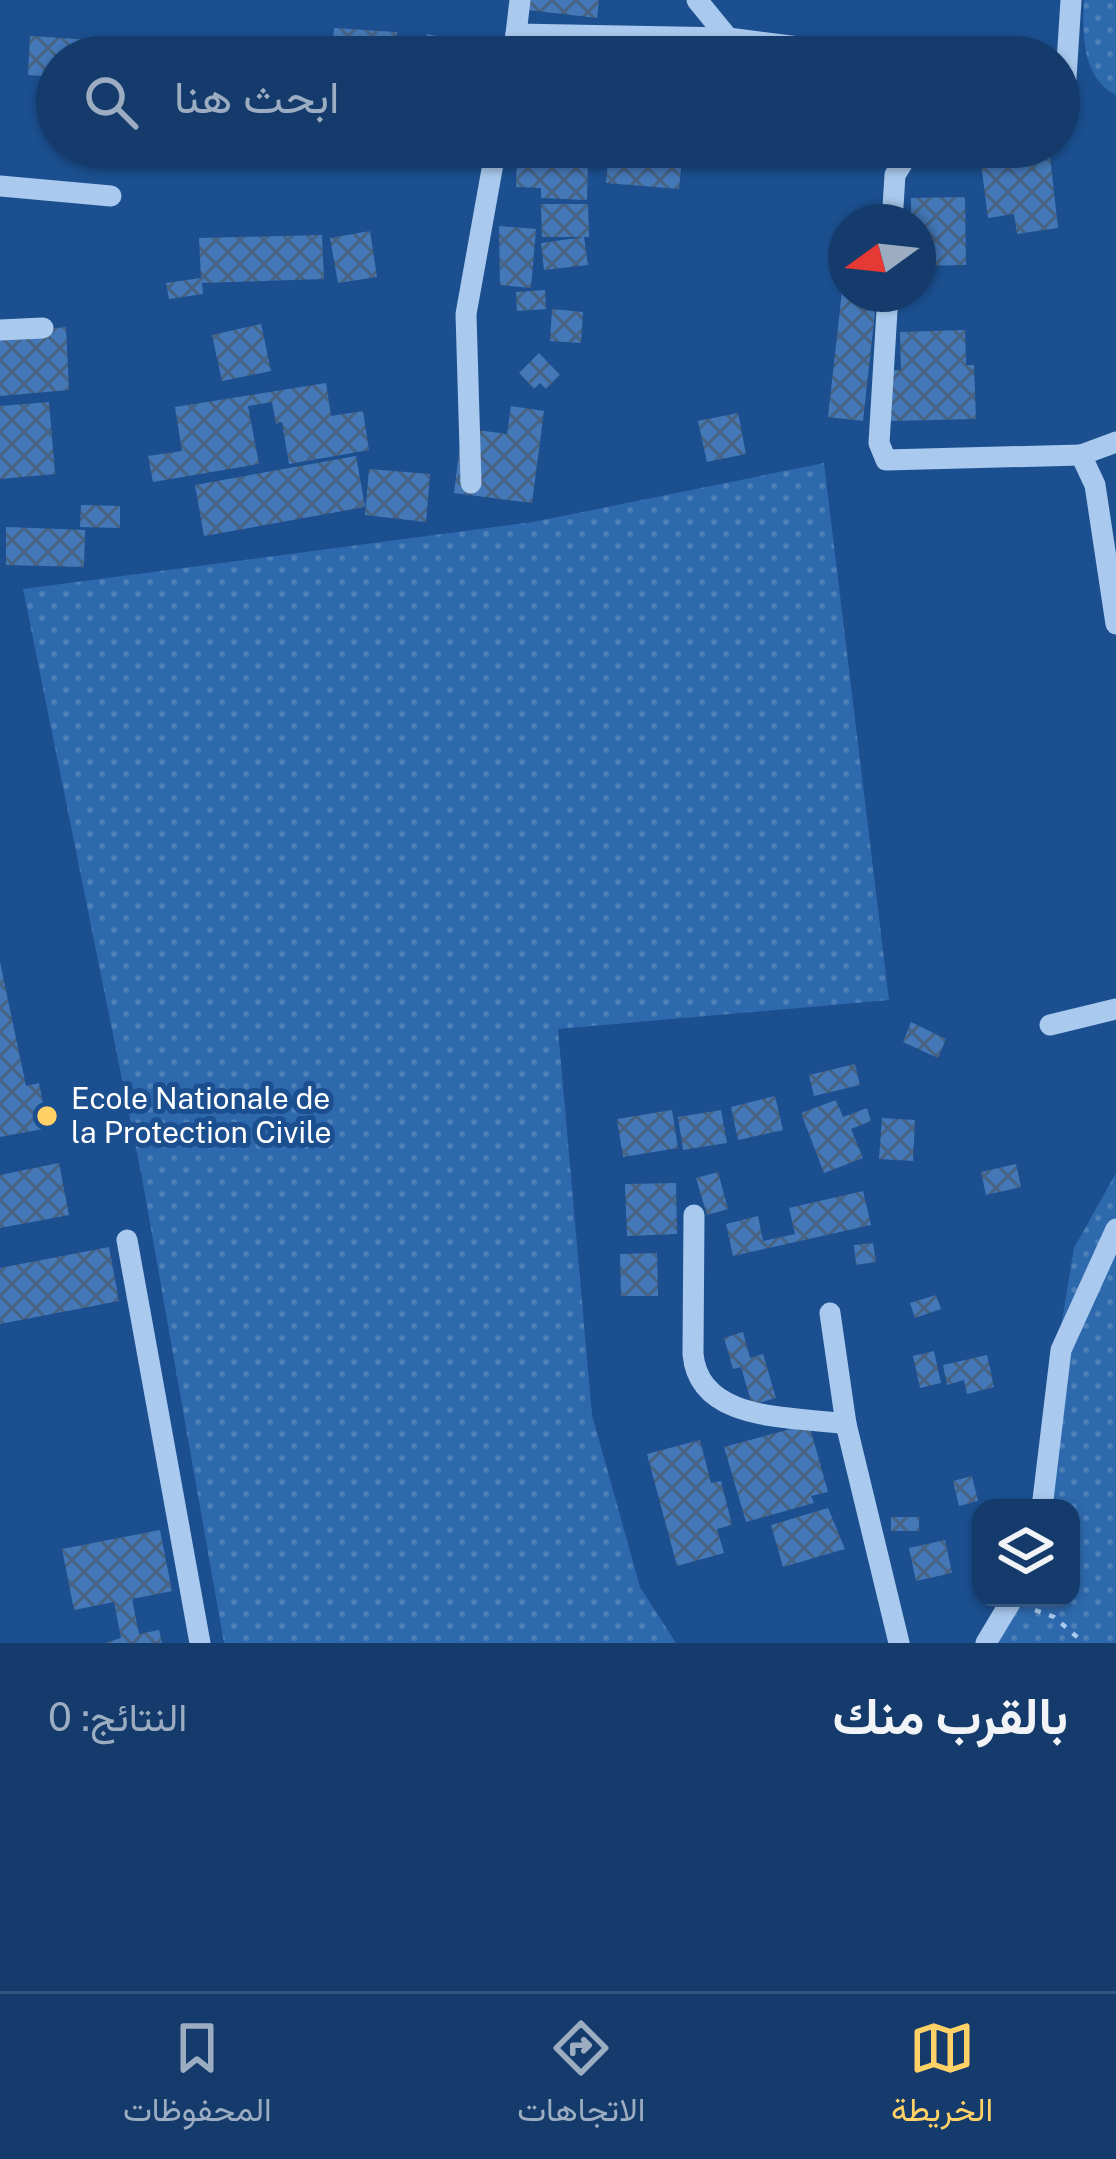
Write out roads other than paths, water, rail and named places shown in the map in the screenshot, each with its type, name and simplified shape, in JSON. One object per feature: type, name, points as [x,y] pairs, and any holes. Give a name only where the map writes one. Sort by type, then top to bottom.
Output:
[{"type":"street","points":[[515,36],[520,0]]},
{"type":"street","points":[[697,0],[720,36]]},
{"type":"street","points":[[1069,36],[1071,0]]},
{"type":"street","points":[[470,483],[466,314],[492,168]]},
{"type":"street","points":[[893,204],[899,168]]},
{"type":"street","points":[[0,186],[111,196]]},
{"type":"street","points":[[886,312],[879,442],[886,460],[1081,455],[1116,442]]},
{"type":"street","points":[[0,330],[43,328]]},
{"type":"street","points":[[1081,455],[1095,485],[1116,624]]},
{"type":"street","points":[[1050,1025],[1116,1009]]},
{"type":"street","points":[[694,1215],[694,1373],[722,1404],[846,1424]]},
{"type":"street","points":[[1043,1499],[1061,1350],[1116,1229]]},
{"type":"street","points":[[127,1240],[200,1643]]},
{"type":"street","points":[[830,1313],[846,1424],[899,1643]]},
{"type":"street","points":[[986,1643],[1007,1607]]},
{"type":"place","name":"Ecole Nationale de la Protection Civile","points":[[47,1116]]}]
